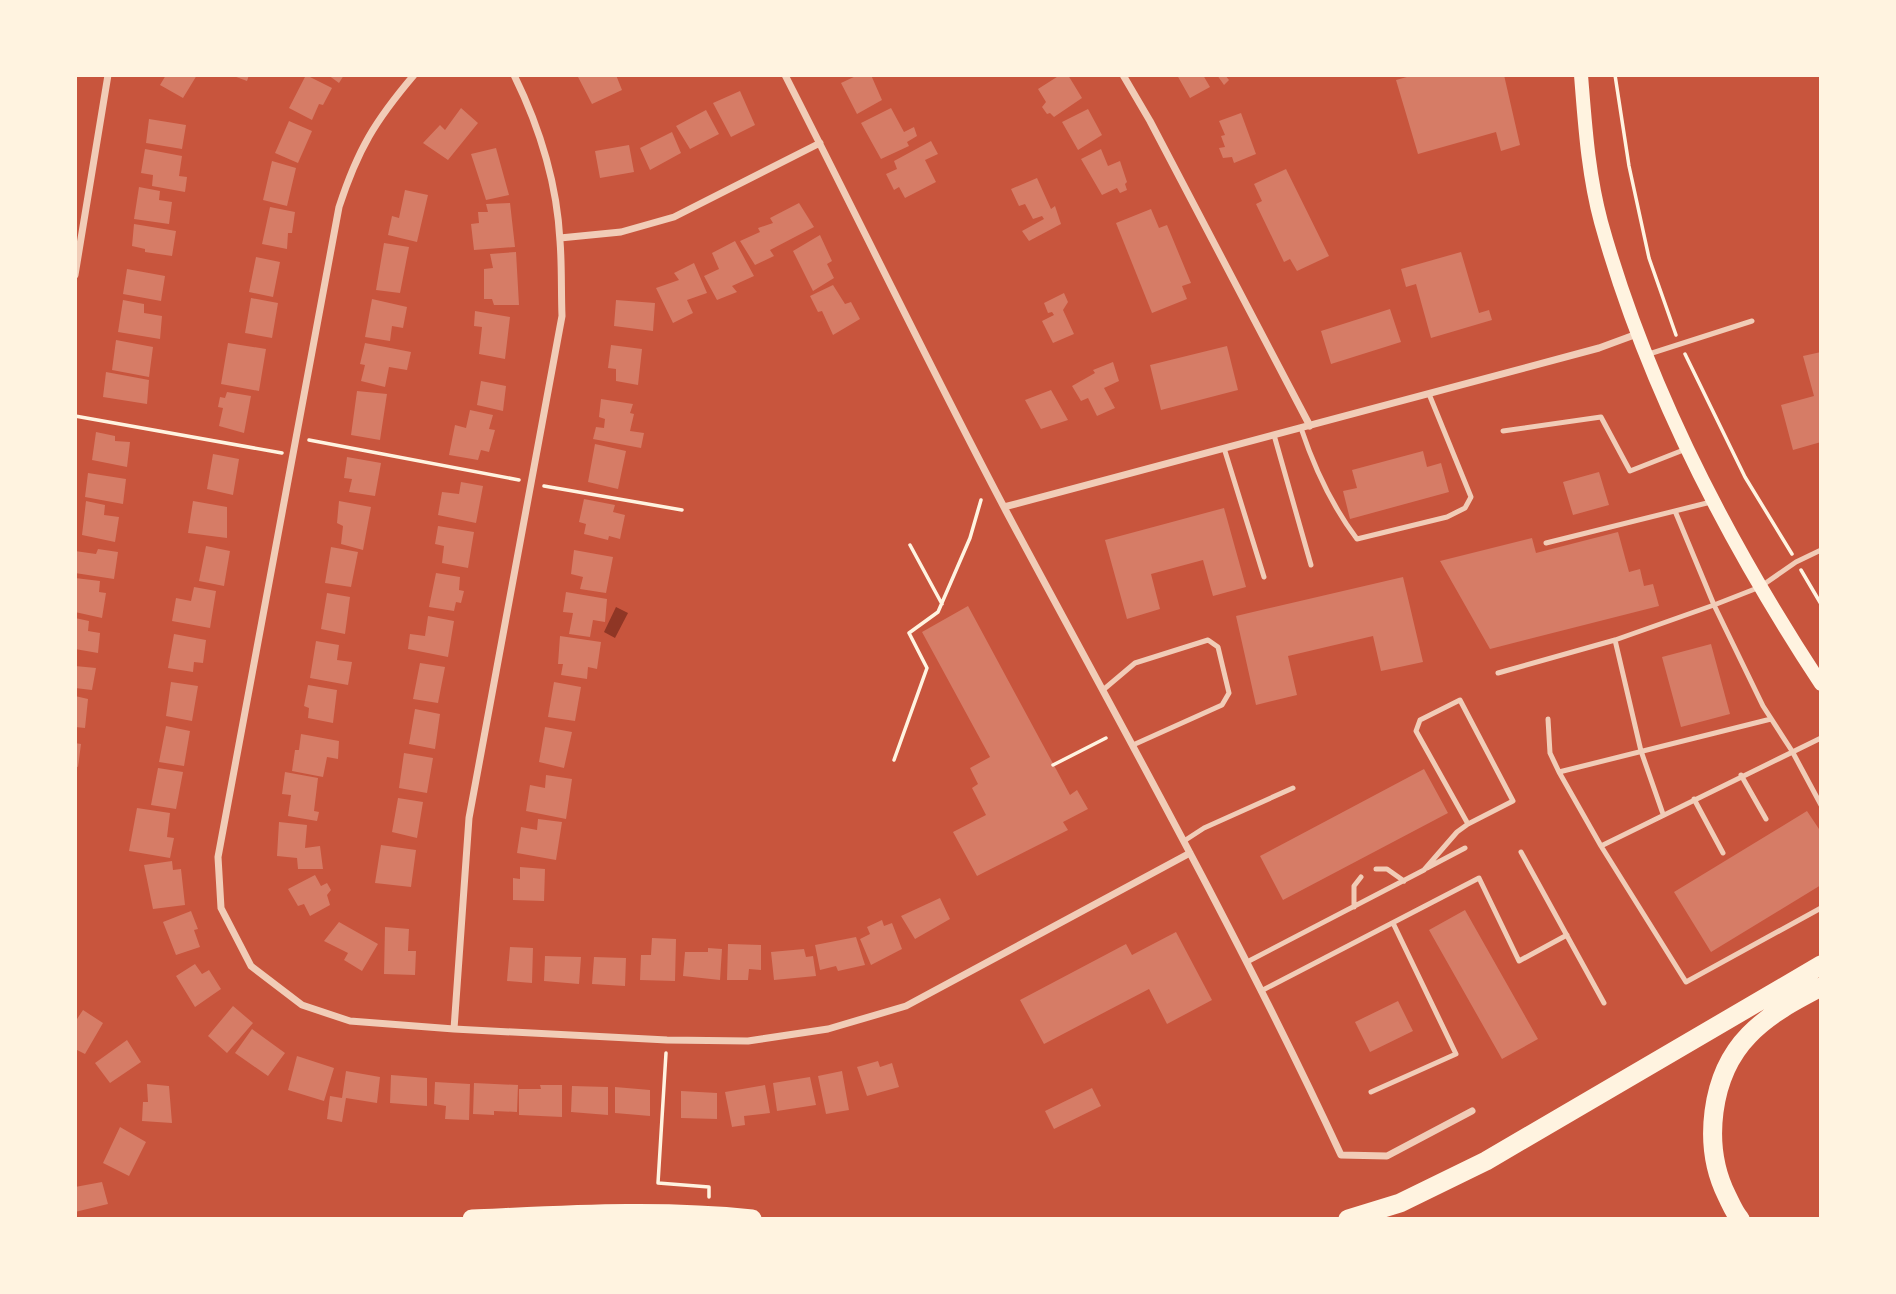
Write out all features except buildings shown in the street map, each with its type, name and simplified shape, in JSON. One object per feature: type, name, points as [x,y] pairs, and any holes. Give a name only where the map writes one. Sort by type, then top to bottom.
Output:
[{"type":"highway","points":[[1348,1219],[1400,1203],[1486,1161],[1821,965]]},
{"type":"highway","points":[[1740,1219],[1720,1182],[1713,1151],[1712,1122],[1717,1094],[1730,1061],[1749,1035],[1783,1008],[1818,990]]},
{"type":"highway","points":[[472,1219],[610,1214],[752,1219]]},
{"type":"main road","points":[[1581,75],[1588,152],[1600,220],[1637,334],[1714,501],[1760,587],[1821,684]]},
{"type":"street","points":[[75,275],[108,75]]},
{"type":"street","points":[[414,75],[369,133],[352,166],[340,207],[218,857],[221,908],[251,966],[302,1005],[350,1021],[667,1040],[748,1041],[828,1030],[906,1006],[1190,853]]},
{"type":"street","points":[[454,1029],[469,818],[562,316],[560,238],[551,178],[531,111],[514,75]]},
{"type":"street","points":[[785,75],[1004,507],[1247,962],[1341,1155],[1387,1156],[1472,1111]]},
{"type":"street","points":[[1123,75],[1150,121],[1305,427]]},
{"type":"street","points":[[560,238],[621,232],[674,217],[820,143]]},
{"type":"street","points":[[1004,507],[1600,348],[1637,334]]},
{"type":"lane","points":[[1647,355],[1752,321]]},
{"type":"lane","points":[[1305,427],[1319,473],[1357,539],[1435,521],[1465,508],[1471,497],[1429,394]]},
{"type":"lane","points":[[1503,431],[1601,417],[1630,471],[1689,448]]},
{"type":"lane","points":[[1274,435],[1311,565]]},
{"type":"lane","points":[[1224,448],[1264,577]]},
{"type":"lane","points":[[1546,543],[1714,501]]},
{"type":"lane","points":[[1675,511],[1714,605],[1762,706],[1792,751],[1821,805]]},
{"type":"lane","points":[[1498,673],[1615,640],[1714,605],[1760,587],[1796,562],[1821,550]]},
{"type":"lane","points":[[1102,690],[1135,663],[1208,640],[1218,647],[1229,693],[1222,705],[1133,745]]},
{"type":"lane","points":[[1615,640],[1642,751],[1663,814]]},
{"type":"lane","points":[[1424,870],[1457,832],[1513,802],[1460,701],[1420,720],[1416,731],[1468,824]]},
{"type":"lane","points":[[1548,719],[1550,753],[1559,772],[1601,846],[1686,982],[1821,908]]},
{"type":"lane","points":[[1559,772],[1771,719]]},
{"type":"lane","points":[[1601,846],[1821,738]]},
{"type":"lane","points":[[1741,775],[1766,819]]},
{"type":"lane","points":[[1184,841],[1203,828],[1293,788]]},
{"type":"lane","points":[[1693,799],[1723,853]]},
{"type":"lane","points":[[1247,962],[1465,848]]},
{"type":"lane","points":[[1521,852],[1604,1003]]},
{"type":"lane","points":[[1376,869],[1387,869],[1404,881]]},
{"type":"lane","points":[[1354,907],[1354,886],[1361,877]]},
{"type":"lane","points":[[1261,991],[1479,878],[1519,961],[1567,935]]},
{"type":"lane","points":[[1371,1091],[1456,1054],[1393,923]]},
{"type":"path","points":[[1615,75],[1629,166],[1649,258],[1672,327],[1745,477],[1821,604]]},
{"type":"path","points":[[75,416],[282,453]]},
{"type":"path","points":[[309,440],[519,480]]},
{"type":"path","points":[[544,485],[682,510]]},
{"type":"path","points":[[894,760],[927,668],[909,633],[938,612],[970,538],[981,500]]},
{"type":"path","points":[[910,545],[942,604]]},
{"type":"path","points":[[1053,765],[1106,738]]},
{"type":"path","points":[[667,1040],[658,1183],[709,1187]]},
{"type":"shaded area","points":[[616,607],[628,613],[615,638],[604,632]]}]
